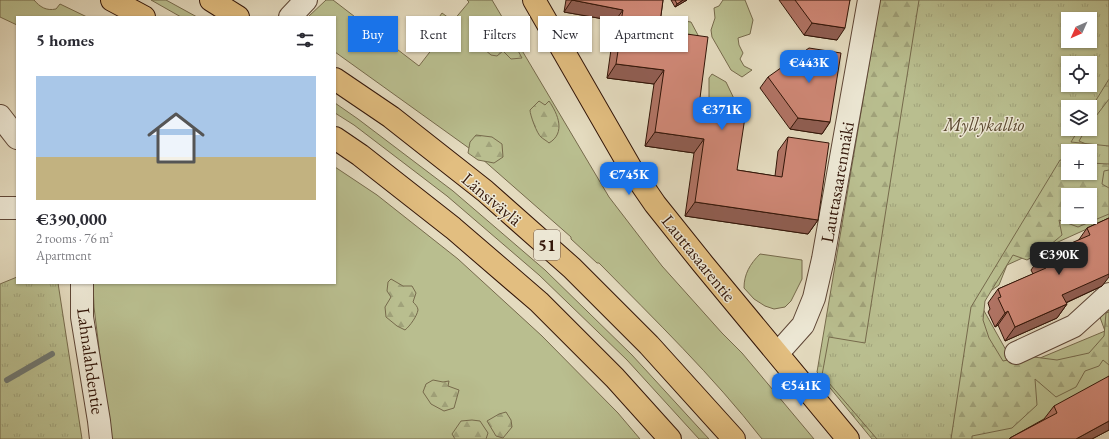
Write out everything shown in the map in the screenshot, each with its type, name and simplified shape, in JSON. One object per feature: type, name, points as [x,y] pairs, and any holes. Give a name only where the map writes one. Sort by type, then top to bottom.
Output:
[{"type":"main road","points":[[112,0],[142,16]]},
{"type":"main road","points":[[211,0],[236,16]]},
{"type":"main road","name":"Lauttasaarentie","points":[[534,0],[633,172],[663,214],[848,439]]},
{"type":"main road","name":"Länsiväylä","points":[[336,80],[391,118],[485,191],[572,268],[649,346],[734,439]]},
{"type":"main road","points":[[336,139],[360,155],[453,228],[539,302],[616,378],[670,439]]},
{"type":"street","points":[[291,16],[306,0]]},
{"type":"street","name":"Lauttasaarenmäki","points":[[778,353],[803,325],[814,298],[826,244],[869,0]]},
{"type":"street","points":[[0,116],[16,137]]},
{"type":"street","points":[[0,208],[16,208]]},
{"type":"street","name":"Lahnalahdentie","points":[[82,284],[82,316],[101,439]]},
{"type":"street","points":[[1016,353],[1074,326],[1109,294]]},
{"type":"green space","points":[[0,0],[34,0],[46,9],[56,9],[60,4],[85,16],[16,16],[16,25],[0,17]]},
{"type":"green space","points":[[151,0],[166,0],[195,16],[179,16]]},
{"type":"green space","points":[[326,0],[333,0],[354,16],[348,16],[348,52],[398,52],[398,50],[419,66],[430,52],[461,52],[461,16],[457,16],[469,2],[467,0],[492,0],[502,16],[469,16],[469,52],[523,52],[609,197],[662,266],[742,353],[814,439],[762,439],[724,393],[683,349],[599,263],[597,263],[571,239],[571,237],[473,151],[336,53],[336,16],[309,16]]},
{"type":"green space","points":[[723,0],[745,0],[753,20],[750,34],[738,38],[739,45],[743,53],[740,59],[744,66],[752,70],[742,77],[731,70],[712,37],[711,30],[715,18],[714,8],[719,6]]},
{"type":"green space","name":"Myllykallio","points":[[880,0],[1109,0],[1109,99],[1097,115],[1097,100],[1061,100],[1061,136],[1082,136],[1079,141],[1086,144],[1061,144],[1061,180],[1097,180],[1097,149],[1109,154],[1109,170],[1104,171],[1102,184],[1109,188],[1109,214],[1097,219],[1097,188],[1061,188],[1061,221],[1059,220],[1062,235],[1044,250],[1027,260],[1013,255],[985,301],[983,320],[989,338],[1003,361],[1022,357],[1057,360],[1089,353],[1104,336],[1106,313],[1109,312],[1109,365],[1103,360],[1099,366],[1085,371],[1076,387],[1056,397],[1035,379],[1037,405],[1012,428],[972,436],[972,439],[872,439],[817,372]]},
{"type":"green space","name":"Myllykallio","points":[[919,0],[1109,0],[1109,79],[1096,100],[1061,100],[1061,136],[1075,136],[1071,142],[1090,144],[1061,144],[1061,160],[971,307],[951,439],[877,439],[822,375],[829,337],[865,343]]},
{"type":"green space","points":[[688,22],[691,22],[699,37],[688,40]]},
{"type":"green space","points":[[488,52],[502,52],[497,56],[491,55]]},
{"type":"green space","points":[[504,52],[519,52],[522,58],[511,59]]},
{"type":"green space","points":[[712,74],[726,82],[738,107],[709,114],[709,78]]},
{"type":"green space","points":[[1109,85],[1109,219],[1007,265],[999,285],[978,300],[1016,368],[1105,331],[1098,312],[1109,307],[1109,385],[1024,439],[951,439],[971,307],[1061,162],[1061,180],[1097,180],[1097,144],[1072,144],[1078,136],[1097,136],[1097,105]]},
{"type":"green space","points":[[539,101],[545,105],[549,101],[559,123],[557,134],[549,143],[539,135],[530,112],[530,110]]},
{"type":"green space","points":[[336,104],[453,191],[545,270],[632,355],[709,439],[699,439],[627,360],[539,275],[447,196],[354,125],[336,114]]},
{"type":"green space","points":[[476,135],[492,137],[502,144],[503,157],[494,163],[478,160],[468,153],[470,142]]},
{"type":"green space","name":"Myllykallio","points":[[1097,145],[1109,146],[1109,164],[1097,163]]},
{"type":"green space","points":[[336,168],[377,195],[458,259],[542,336],[618,413],[640,439],[110,439],[94,307],[93,284],[336,284]]},
{"type":"green space","name":"Myllykallio","points":[[1070,224],[1085,224],[1078,227]]},
{"type":"green space","points":[[760,254],[802,260],[802,279],[791,301],[785,307],[774,309],[765,306],[754,299],[744,288],[748,270]]},
{"type":"green space","points":[[16,277],[16,284],[58,284],[82,439],[0,439],[0,284]]},
{"type":"green space","points":[[391,279],[403,286],[412,286],[416,293],[413,302],[418,310],[413,321],[405,330],[397,326],[386,317],[385,307],[391,297],[387,291],[388,282]]},
{"type":"green space","points":[[433,380],[443,382],[449,381],[448,386],[459,390],[454,408],[444,411],[431,404],[423,392],[426,384]]},
{"type":"green space","points":[[506,412],[511,420],[512,427],[503,438],[496,436],[487,421]]},
{"type":"green space","points":[[461,421],[480,421],[488,433],[486,439],[455,439],[452,434]]},
{"type":"building","points":[[572,0],[663,0],[661,16],[622,16],[623,10]]},
{"type":"building","points":[[675,0],[683,0],[677,4]]},
{"type":"building","points":[[795,0],[850,0],[845,28],[812,23]]},
{"type":"building","points":[[688,34],[708,37],[700,98],[747,104],[737,170],[782,177],[788,137],[829,143],[818,220],[695,202],[704,139],[655,132],[664,70],[616,64],[618,52],[688,52]]},
{"type":"building","points":[[809,48],[841,53],[830,122],[798,118],[768,77]]},
{"type":"building","points":[[1109,218],[1109,274],[1062,295],[1067,304],[1015,327],[1008,311],[1005,313],[998,298],[1001,297],[998,289],[1046,268],[1041,256],[1090,235],[1087,228]]},
{"type":"building","points":[[1109,376],[1109,421],[1076,439],[1010,439],[1057,413],[1054,406]]},
{"type":"waterway","points":[[7,380],[52,354]]}]
